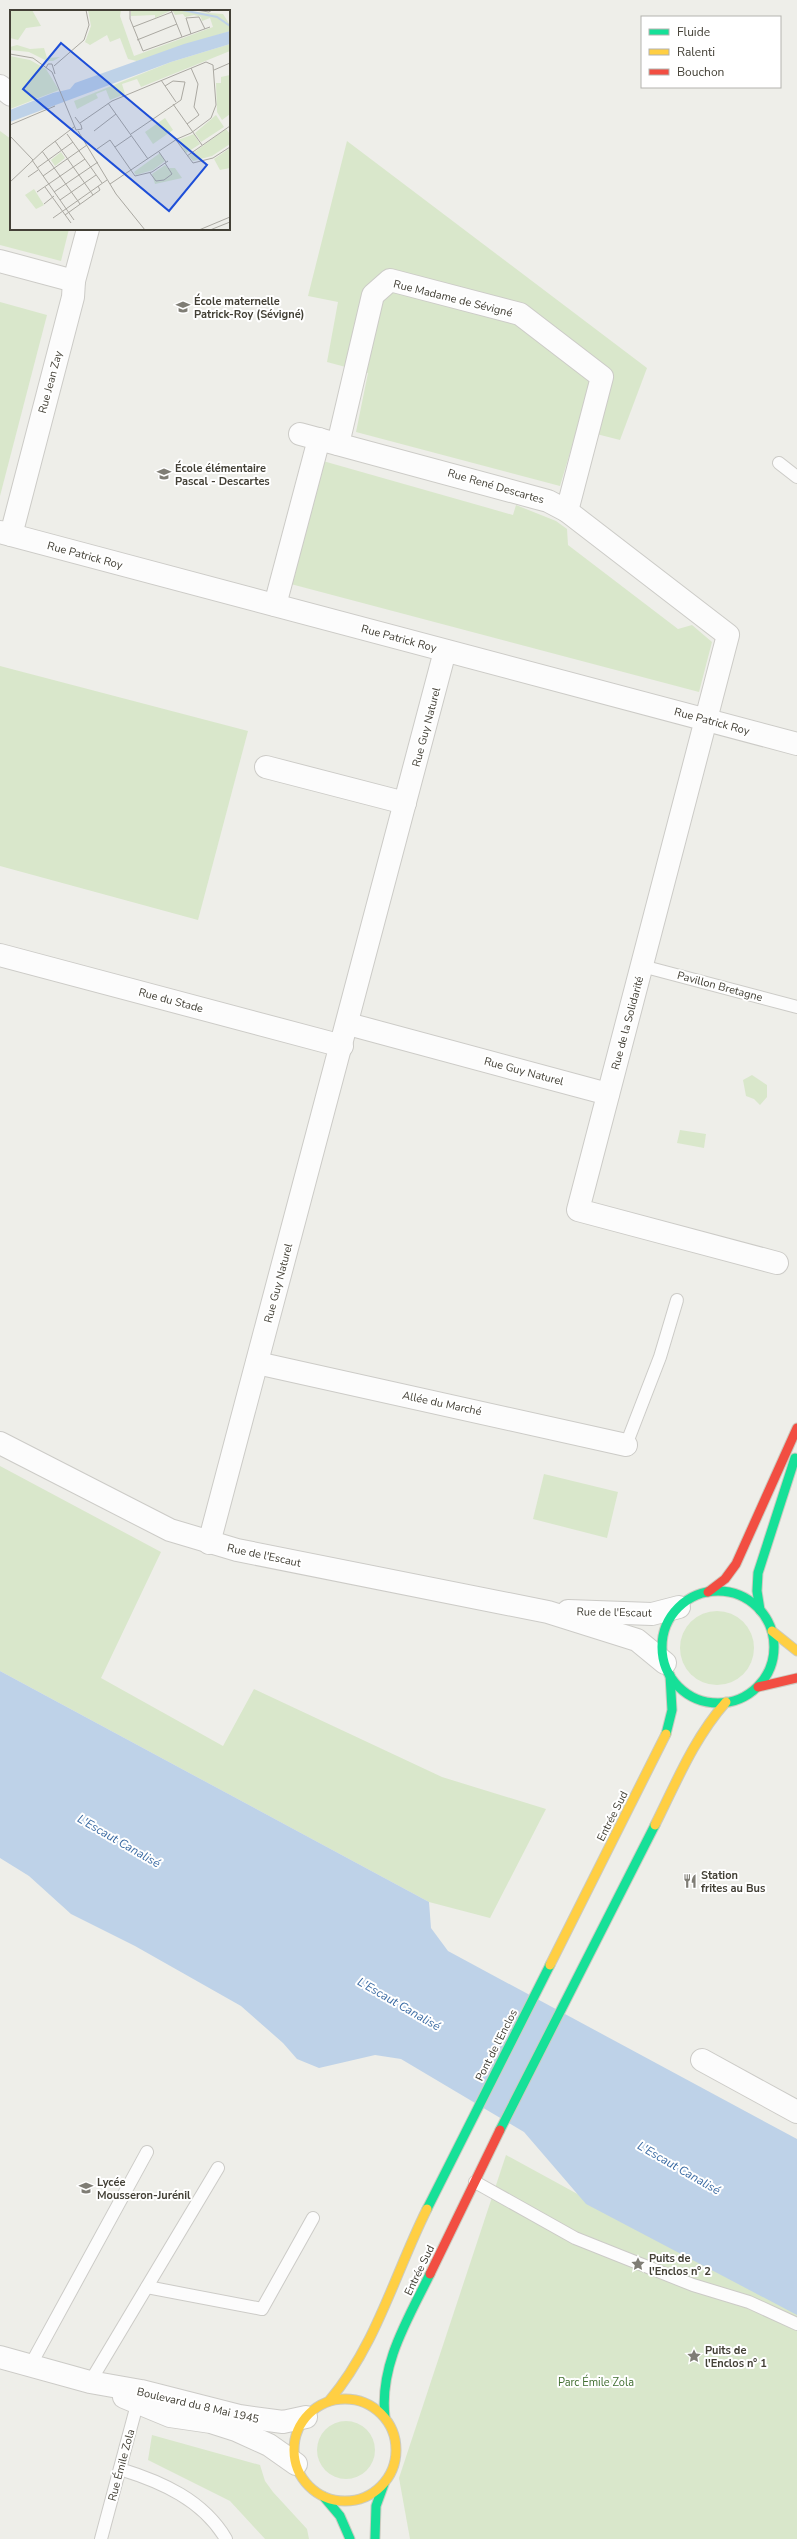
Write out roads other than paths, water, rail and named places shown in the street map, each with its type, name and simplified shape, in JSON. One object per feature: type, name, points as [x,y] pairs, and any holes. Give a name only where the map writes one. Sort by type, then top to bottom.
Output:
[{"type":"main road","points":[[708,1592],[725,1579],[736,1564],[797,1428]]},
{"type":"main road","points":[[797,1452],[758,1573],[756,1591],[760,1610],[772,1631],[797,1651]]},
{"type":"main road","points":[[760,1610],[737,1594],[724,1591],[708,1592],[696,1596],[679,1607],[670,1619],[664,1633],[662,1648],[667,1669],[680,1688],[694,1697],[710,1702],[726,1702],[746,1695],[758,1687],[797,1678]]},
{"type":"main road","points":[[758,1687],[772,1665],[774,1648],[772,1631]]},
{"type":"main road","name":"Entrée Sud","points":[[551,1964],[667,1733],[673,1707],[667,1669]]},
{"type":"main road","name":"Entrée Sud","points":[[385,2417],[382,2390],[390,2359],[496,2138],[693,1749],[710,1720],[726,1702]]},
{"type":"main road","name":"Pont de l'Enclos","points":[[463,2138],[551,1964]]},
{"type":"main road","name":"Entrée Sud","points":[[329,2401],[347,2380],[366,2346],[409,2248],[463,2138]]},
{"type":"main road","points":[[350,2539],[340,2516],[324,2497],[306,2484],[296,2464],[294,2450],[296,2436],[306,2417],[316,2407],[329,2401],[344,2398],[359,2400],[374,2407],[385,2417],[393,2431],[396,2447],[395,2462],[384,2484],[375,2512],[375,2539]]},
{"type":"main road","points":[[324,2497],[345,2501],[360,2499],[373,2493],[384,2484]]},
{"type":"street","points":[[0,86],[10,94]]},
{"type":"street","name":"Rue Jean Zay","points":[[5,534],[73,297],[74,281],[88,230]]},
{"type":"street","points":[[0,261],[74,281]]},
{"type":"street","name":"Rue Madame de Sévigné","points":[[319,439],[372,295],[390,280],[520,314],[602,376],[567,511]]},
{"type":"street","points":[[275,605],[319,439]]},
{"type":"street","name":"Rue René Descartes","points":[[319,439],[538,497],[567,511],[728,636]]},
{"type":"street","name":"Rue Patrick Roy","points":[[5,534],[797,744]]},
{"type":"street","name":"Rue de la Solidarité","points":[[728,636],[578,1210],[777,1263]]},
{"type":"street","name":"Rue Guy Naturel","points":[[209,1543],[446,651]]},
{"type":"street","points":[[266,767],[405,803]]},
{"type":"street","name":"Rue du Stade","points":[[0,955],[342,1046]]},
{"type":"street","name":"Rue Guy Naturel","points":[[348,1024],[608,1094]]},
{"type":"street","name":"Allée du Marché","points":[[257,1363],[626,1445]]},
{"type":"street","name":"Rue de l'Escaut","points":[[0,1442],[170,1530],[209,1543],[548,1612],[637,1640],[667,1669]]},
{"type":"street","name":"Rue de l'Escaut","points":[[548,1612],[600,1610],[652,1614],[679,1607]]},
{"type":"street","points":[[702,2060],[797,2112]]},
{"type":"street","name":"Boulevard du 8 Mai 1945","points":[[0,2358],[90,2382],[139,2397],[263,2420],[283,2422],[306,2417]]},
{"type":"street","name":"Boulevard du 8 Mai 1945","points":[[139,2397],[170,2416],[211,2422],[236,2430],[269,2445],[296,2464]]},
{"type":"lane","points":[[779,463],[797,477]]},
{"type":"lane","name":"Pavillon Bretagne","points":[[642,966],[797,1007]]},
{"type":"lane","points":[[626,1445],[660,1357],[677,1300]]},
{"type":"lane","points":[[30,2366],[147,2152]]},
{"type":"lane","points":[[90,2382],[218,2168]]},
{"type":"lane","points":[[475,2182],[575,2238],[693,2285],[749,2302],[797,2324]]},
{"type":"lane","points":[[147,2287],[262,2309],[313,2218]]},
{"type":"lane","name":"Rue Émile Zola","points":[[101,2539],[139,2397]]},
{"type":"lane","points":[[120,2469],[153,2480],[185,2497],[207,2513],[226,2539]]},
{"type":"water","name":"L'Escaut Canalisé","points":[[0,1671],[429,1902],[431,1928],[448,1951],[797,2139],[797,2315],[586,2204],[524,2132],[401,2059],[375,2055],[319,2068],[297,2059],[283,2043],[241,2006],[135,1946],[71,1914],[29,1876],[0,1858]]},
{"type":"place","name":"École maternelle Patrick-Roy (Sévigné)","points":[[183,307]]},
{"type":"place","name":"École élémentaire Pascal - Descartes","points":[[164,474]]},
{"type":"place","name":"Station frites au Bus","points":[[690,1881]]},
{"type":"place","name":"Lycée Mousseron-Jurénil","points":[[86,2188]]},
{"type":"place","name":"Puits de l'Enclos n° 2","points":[[638,2264]]},
{"type":"place","name":"Puits de l'Enclos n° 1","points":[[694,2356]]},
{"type":"park label","name":"Parc Émile Zola","points":[[596,2382]]}]
